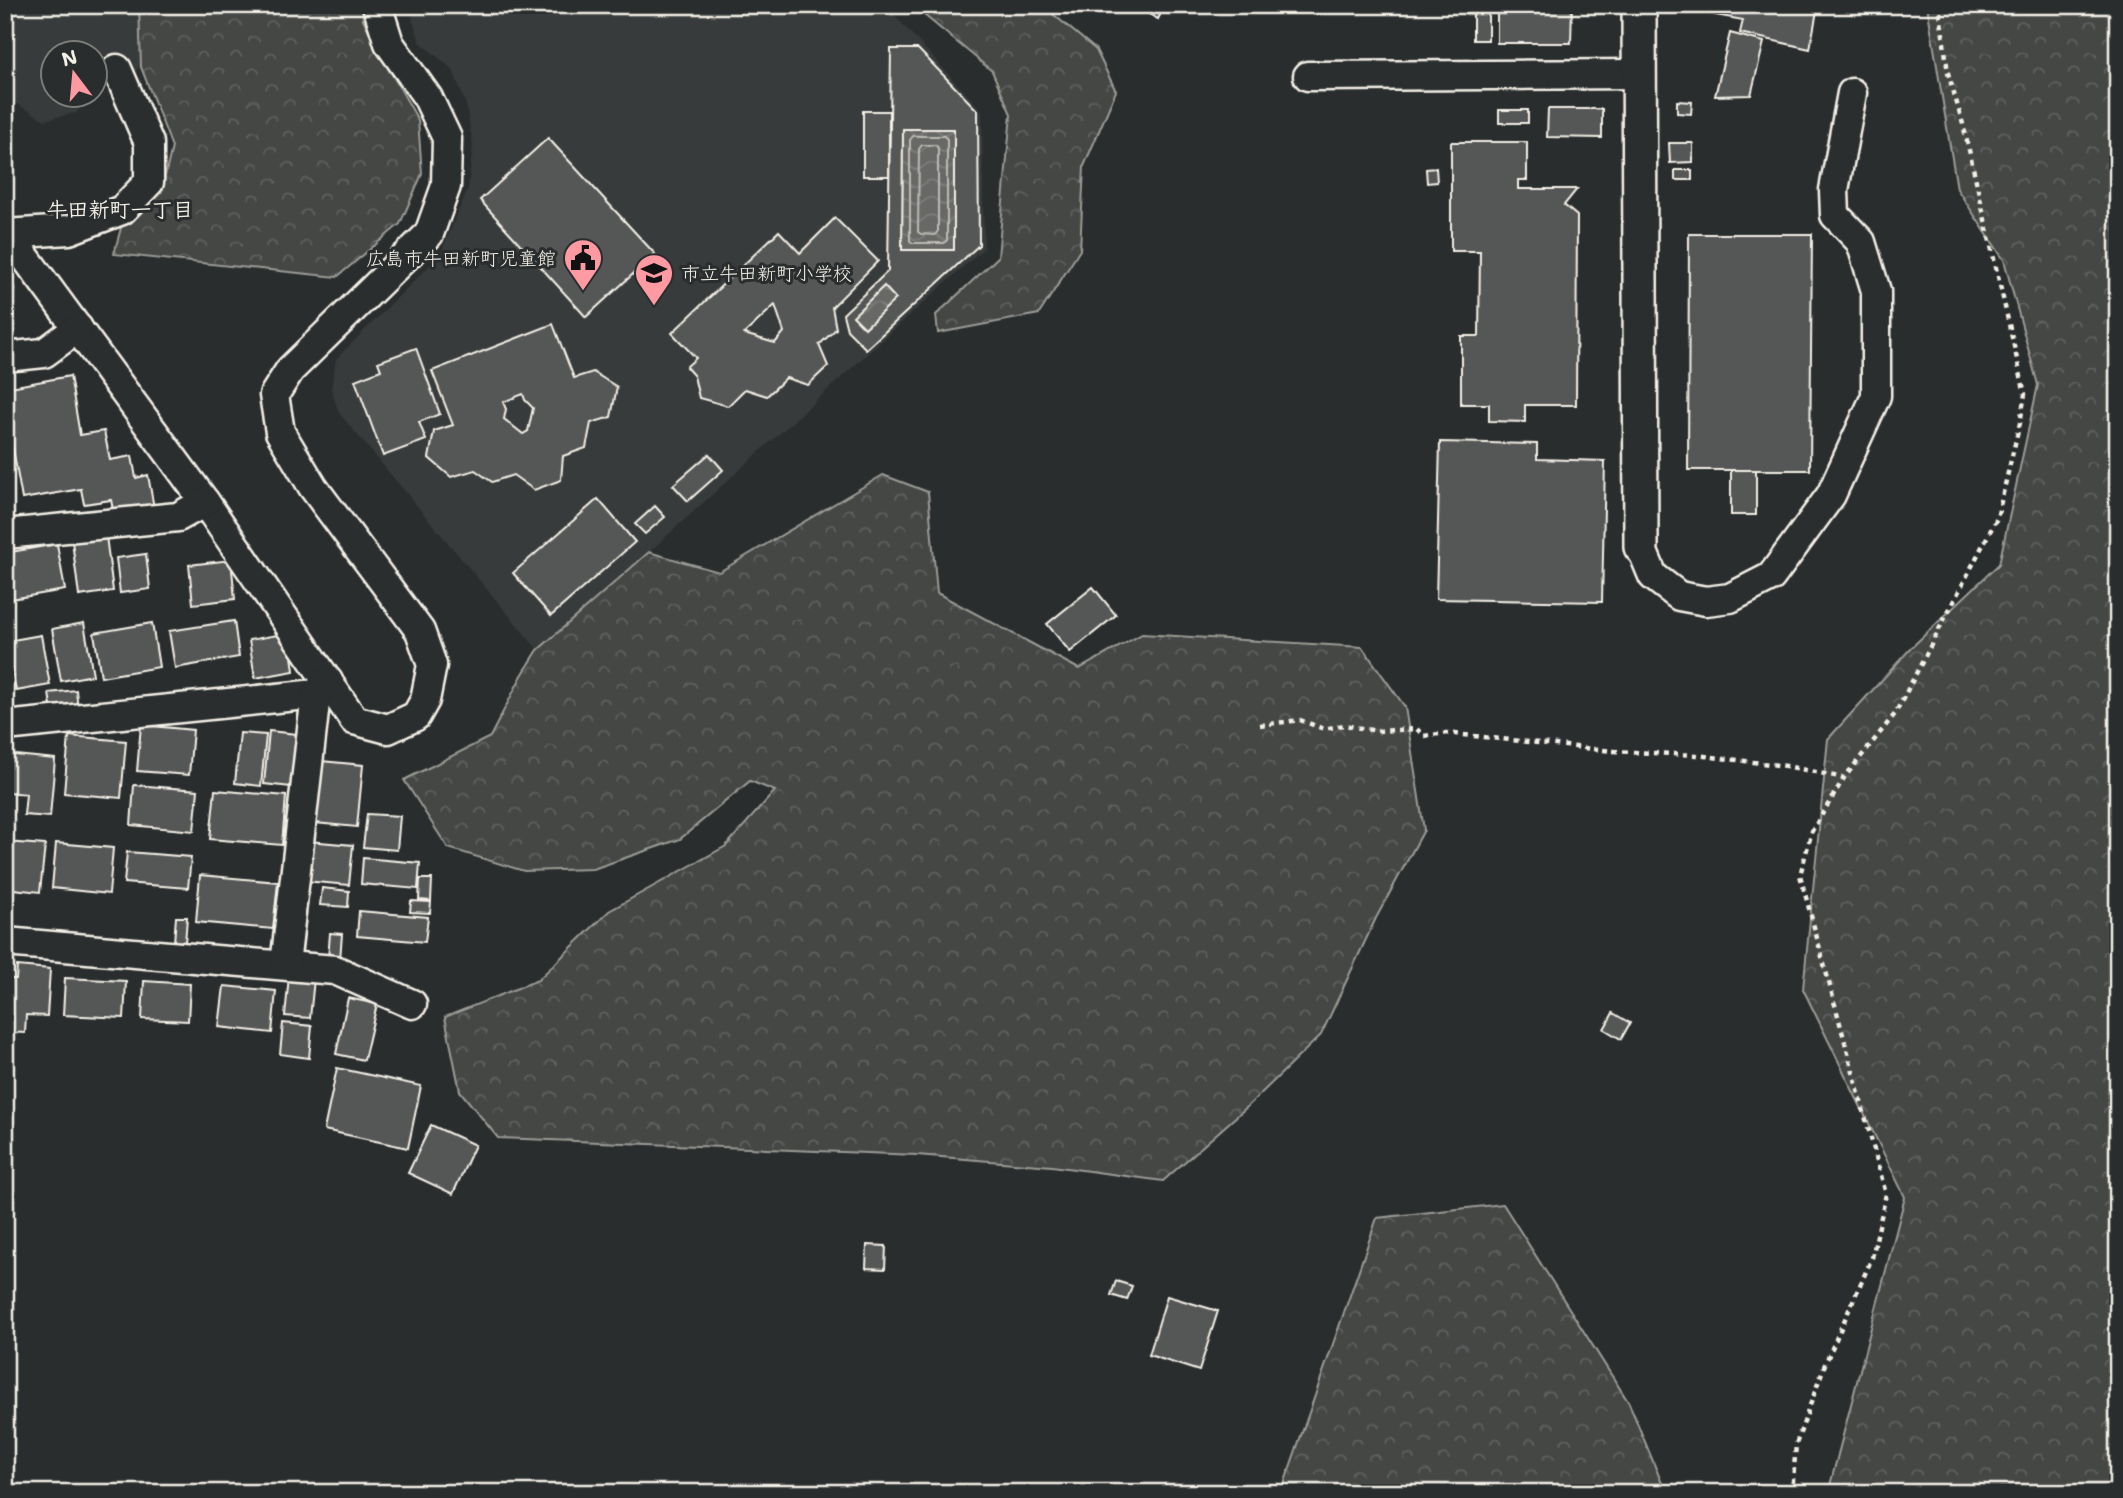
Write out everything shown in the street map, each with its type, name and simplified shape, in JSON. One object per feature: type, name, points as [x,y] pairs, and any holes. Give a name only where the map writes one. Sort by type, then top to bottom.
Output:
[{"type":"street","points":[[7,234],[205,502],[322,688],[354,720],[388,729],[416,716],[425,700],[432,665],[419,631],[313,487],[280,432],[274,395],[289,370],[429,234],[446,186],[447,138],[428,98],[389,43],[377,5]]},
{"type":"street","points":[[1639,5],[1642,547],[1653,576],[1679,596],[1706,601],[1730,598],[1771,577],[1831,495],[1876,396],[1876,291],[1861,242],[1835,215],[1834,190],[1852,93]]},
{"type":"street","points":[[7,234],[69,230],[122,210],[149,182],[149,143],[117,69]]},
{"type":"street","points":[[1308,76],[1639,74]]},
{"type":"street","points":[[5,357],[44,353],[78,328]]},
{"type":"street","points":[[5,534],[178,517],[205,502]]},
{"type":"street","points":[[5,726],[322,688]]},
{"type":"street","points":[[285,965],[322,688]]},
{"type":"street","points":[[5,942],[335,970],[412,1004]]},
{"type":"path","points":[[1792,1493],[1796,1444],[1825,1364],[1872,1258],[1886,1194],[1800,875],[1812,831],[1844,778],[1895,714],[1997,518],[2025,394],[1963,124],[1948,73],[1939,5]]},
{"type":"path","points":[[1261,725],[1300,720],[1324,729],[1344,725],[1377,731],[1416,729],[1424,736],[1446,733],[1612,751],[1696,755],[1786,766],[1844,778]]},
{"type":"shaded area","points":[[5,5],[139,5],[141,67],[108,84],[108,38],[38,38],[38,108],[80,108],[76,113],[45,120],[5,97]]},
{"type":"shaded area","name":"市立牛田新町小学校","points":[[413,5],[885,5],[982,111],[984,248],[538,650],[339,413],[331,389],[336,359],[440,255],[468,188],[473,146],[466,105],[453,70],[420,42],[412,19]]},
{"type":"green space","points":[[139,5],[362,5],[363,19],[418,120],[422,174],[400,224],[337,277],[114,254],[122,224],[162,189],[172,147],[141,67]]},
{"type":"green space","points":[[912,5],[1042,5],[1096,50],[1116,91],[1084,166],[1080,250],[1039,314],[938,333],[936,315],[998,257],[1011,114],[992,71]]},
{"type":"green space","points":[[1927,5],[2118,5],[2118,1493],[1828,1493],[1905,1197],[1803,989],[1828,739],[1911,648],[1999,564],[2038,385],[2004,260],[1957,189]]},
{"type":"green space","points":[[883,475],[928,492],[937,593],[1079,669],[1142,634],[1362,647],[1405,707],[1424,830],[1376,918],[1321,1035],[1248,1106],[1163,1181],[1052,1166],[917,1155],[498,1138],[460,1091],[445,1017],[538,980],[609,911],[726,846],[775,791],[750,781],[680,839],[593,869],[524,871],[448,848],[404,780],[490,737],[538,650],[649,552],[719,572]]},
{"type":"green space","points":[[1503,1204],[1629,1403],[1666,1493],[1281,1493],[1377,1218]]},
{"type":"water","points":[[903,129],[954,129],[954,250],[902,250]]},
{"type":"water","points":[[884,286],[896,299],[865,328],[853,316]]},
{"type":"building","points":[[1133,5],[1165,5],[1158,19]]},
{"type":"building","points":[[1473,5],[1488,5],[1488,40],[1473,40]]},
{"type":"building","points":[[1497,5],[1572,5],[1571,43],[1497,43]]},
{"type":"building","points":[[1818,5],[1810,49],[1740,33],[1743,20],[1667,6]]},
{"type":"building","points":[[1730,33],[1764,42],[1751,95],[1715,96]]},
{"type":"building","points":[[891,49],[918,49],[978,111],[979,245],[866,349],[847,330],[843,314],[888,271]],"holes":[[[903,129],[954,129],[954,250],[902,250]],[[884,286],[896,299],[865,328],[853,316]]]},
{"type":"building","points":[[1677,101],[1692,102],[1691,114],[1677,113]]},
{"type":"building","points":[[1548,109],[1602,109],[1602,138],[1547,137]]},
{"type":"building","points":[[1499,110],[1528,110],[1528,123],[1499,123]]},
{"type":"building","points":[[863,111],[889,111],[889,176],[863,176]]},
{"type":"building","points":[[548,138],[655,254],[586,317],[480,200]]},
{"type":"building","points":[[1451,142],[1527,142],[1527,180],[1518,180],[1518,189],[1577,189],[1564,205],[1577,216],[1576,405],[1525,405],[1525,422],[1489,421],[1489,404],[1461,404],[1461,336],[1479,336],[1480,251],[1451,251]]},
{"type":"building","points":[[1669,143],[1693,143],[1693,162],[1670,163]]},
{"type":"building","points":[[1436,168],[1437,182],[1427,183],[1426,169]]},
{"type":"building","points":[[1675,170],[1692,170],[1692,180],[1675,180]]},
{"type":"building","points":[[835,218],[878,261],[832,307],[836,329],[819,345],[828,366],[808,385],[786,378],[767,396],[745,389],[728,406],[699,398],[694,376],[686,367],[696,358],[672,333],[779,231],[800,253]],"holes":[[[775,305],[784,332],[775,343],[744,334]]]},
{"type":"building","points":[[1689,234],[1812,234],[1810,470],[1688,470]]},
{"type":"building","points":[[5,286],[14,289],[6,321],[5,321]]},
{"type":"building","points":[[553,324],[574,378],[593,372],[617,387],[611,417],[591,423],[586,448],[563,456],[561,480],[534,490],[513,475],[492,482],[475,470],[451,477],[429,458],[434,431],[453,425],[432,371]],"holes":[[[523,394],[533,408],[528,431],[523,434],[504,419],[506,409],[503,402]]]},
{"type":"building","points":[[416,348],[440,414],[419,422],[426,440],[383,456],[355,380],[381,370],[378,362]]},
{"type":"building","points":[[70,376],[80,435],[104,431],[110,460],[132,456],[136,478],[148,475],[154,508],[114,515],[111,500],[84,504],[81,489],[22,499],[5,404],[5,388]]},
{"type":"building","points":[[1440,442],[1537,444],[1537,459],[1605,461],[1602,602],[1436,599]]},
{"type":"building","points":[[709,454],[723,470],[688,501],[673,485]]},
{"type":"building","points":[[1731,470],[1756,470],[1756,515],[1731,515]]},
{"type":"building","points":[[598,499],[635,542],[551,616],[513,573]]},
{"type":"building","points":[[655,506],[665,517],[645,534],[635,524]]},
{"type":"building","points":[[106,536],[113,591],[79,596],[72,541]]},
{"type":"building","points":[[57,544],[65,590],[5,600],[5,553]]},
{"type":"building","points":[[146,554],[150,589],[120,593],[116,558]]},
{"type":"building","points":[[231,560],[235,599],[193,604],[189,565]]},
{"type":"building","points":[[1093,587],[1116,615],[1070,652],[1047,624]]},
{"type":"building","points":[[234,621],[239,657],[175,668],[169,631]]},
{"type":"building","points":[[84,623],[93,675],[61,681],[52,629]]},
{"type":"building","points":[[152,623],[159,667],[101,677],[94,633]]},
{"type":"building","points":[[289,633],[294,671],[255,678],[249,640]]},
{"type":"building","points":[[41,635],[50,685],[16,691],[7,641]]},
{"type":"building","points":[[76,690],[78,710],[52,713],[49,693]]},
{"type":"building","points":[[141,725],[193,730],[189,775],[137,771]]},
{"type":"building","points":[[269,731],[296,734],[291,787],[264,784]]},
{"type":"building","points":[[240,733],[266,735],[261,786],[235,783]]},
{"type":"building","points":[[69,736],[126,741],[121,798],[64,793]]},
{"type":"building","points":[[5,754],[55,759],[50,817],[24,815],[26,794],[5,792]]},
{"type":"building","points":[[321,761],[363,765],[357,827],[315,823]]},
{"type":"building","points":[[134,785],[198,790],[194,831],[131,825]]},
{"type":"building","points":[[215,790],[286,796],[282,845],[210,839]]},
{"type":"building","points":[[367,814],[400,816],[397,850],[363,847]]},
{"type":"building","points":[[308,841],[353,845],[349,885],[304,881]]},
{"type":"building","points":[[5,842],[45,845],[40,892],[5,888]]},
{"type":"building","points":[[56,843],[113,848],[109,894],[52,888]]},
{"type":"building","points":[[127,852],[191,857],[188,888],[124,883]]},
{"type":"building","points":[[363,858],[420,863],[418,889],[361,884]]},
{"type":"building","points":[[200,875],[278,882],[273,929],[196,922]]},
{"type":"building","points":[[420,879],[432,879],[431,901],[419,900]]},
{"type":"building","points":[[322,888],[349,891],[348,907],[320,905]]},
{"type":"building","points":[[411,901],[431,902],[430,913],[410,912]]},
{"type":"building","points":[[359,911],[428,917],[425,942],[357,936]]},
{"type":"building","points":[[176,917],[187,917],[185,943],[174,942]]},
{"type":"building","points":[[330,933],[342,934],[340,960],[328,960]]},
{"type":"building","points":[[17,966],[50,969],[47,1016],[26,1015],[25,1033],[5,1032],[5,979],[16,979]]},
{"type":"building","points":[[289,976],[314,979],[310,1018],[285,1016]]},
{"type":"building","points":[[65,978],[126,981],[124,1018],[63,1015]]},
{"type":"building","points":[[144,981],[190,984],[188,1021],[142,1019]]},
{"type":"building","points":[[224,986],[276,991],[272,1033],[219,1027]]},
{"type":"building","points":[[348,998],[377,1004],[364,1060],[336,1054]]},
{"type":"building","points":[[1613,1013],[1630,1023],[1621,1039],[1604,1029]]},
{"type":"building","points":[[283,1023],[312,1026],[309,1058],[280,1054]]},
{"type":"building","points":[[337,1068],[421,1086],[408,1148],[324,1130]]},
{"type":"building","points":[[431,1125],[475,1145],[453,1194],[408,1173]]},
{"type":"building","points":[[867,1245],[886,1246],[885,1269],[866,1268]]},
{"type":"building","points":[[1116,1281],[1132,1286],[1127,1300],[1111,1295]]},
{"type":"building","points":[[1167,1296],[1218,1311],[1199,1371],[1149,1355]]},
{"type":"place","name":"広島市牛田新町児童館","points":[[583,292]]},
{"type":"place","name":"市立牛田新町小学校","points":[[654,307]]},
{"type":"district","name":"牛田新町一丁目","points":[[120,210]]}]
